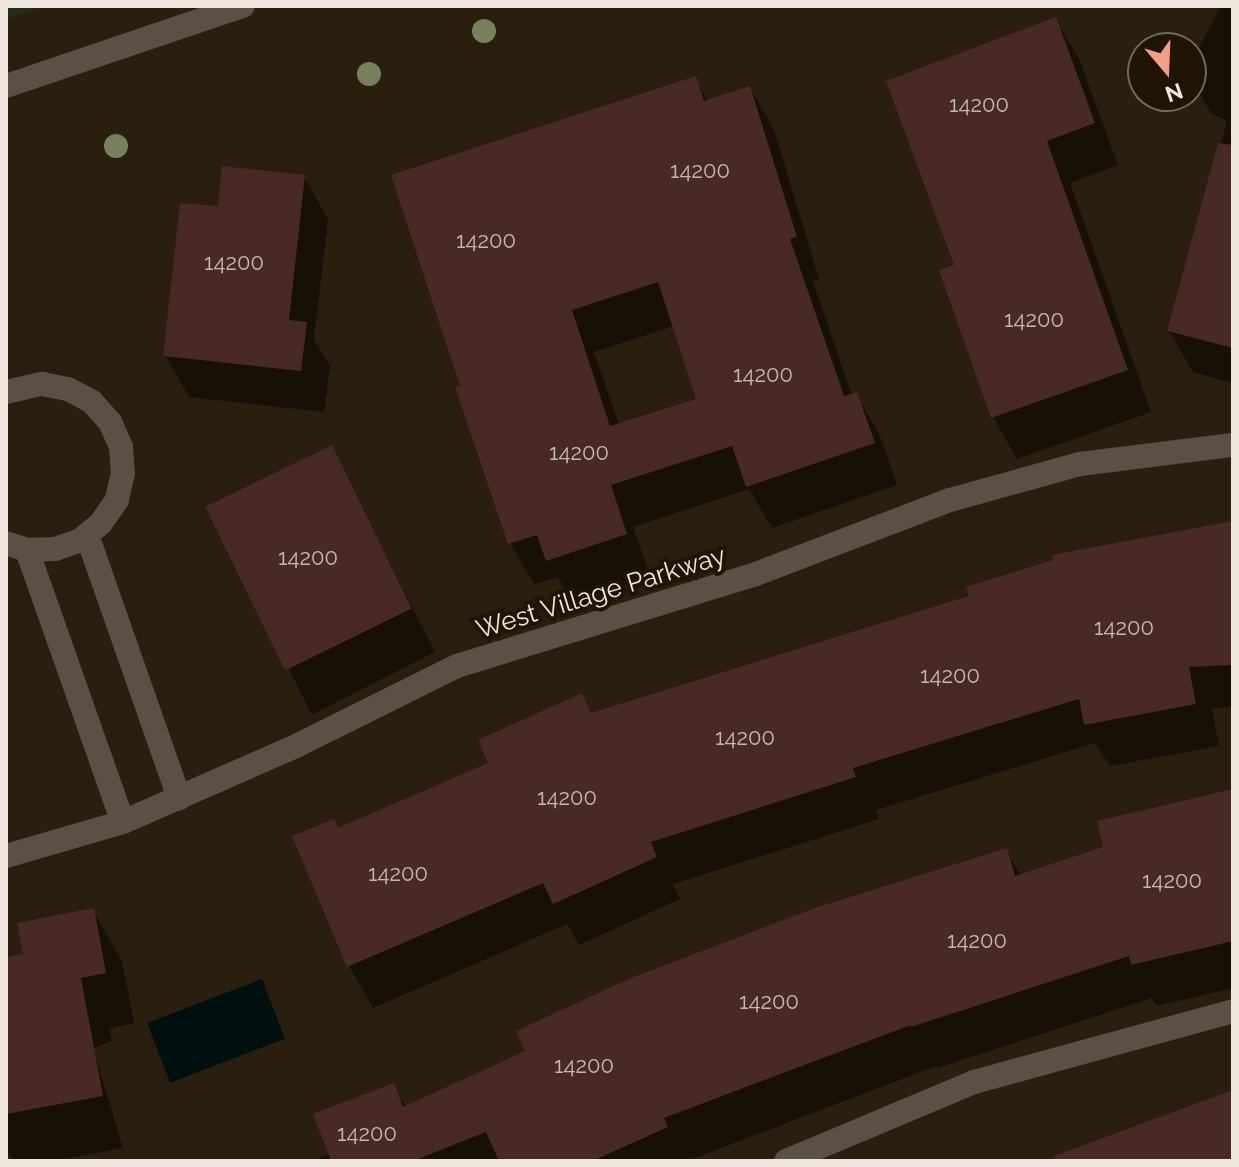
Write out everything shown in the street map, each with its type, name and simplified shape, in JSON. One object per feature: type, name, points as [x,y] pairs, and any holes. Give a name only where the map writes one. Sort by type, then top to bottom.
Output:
[{"type":"street","points":[[6,86],[243,6]]},
{"type":"street","points":[[9,381],[68,389],[92,402],[110,422],[121,447],[123,473],[117,500],[101,523],[87,535],[55,549],[17,547],[123,822]]},
{"type":"street","name":"West Village Parkway","points":[[6,856],[123,822],[298,745],[457,666],[756,574],[950,500],[1080,464],[1233,445]]},
{"type":"street","points":[[87,535],[179,798]]},
{"type":"street","points":[[786,1161],[974,1082],[1233,1011]]},
{"type":"green space","points":[[6,6],[46,6],[6,19]]},
{"type":"shaded area","points":[[262,979],[285,1039],[170,1083],[147,1023]]},
{"type":"building","points":[[1056,17],[1095,123],[1047,141],[1128,370],[991,418],[939,270],[954,265],[886,81]]},
{"type":"building","points":[[696,76],[704,101],[750,86],[797,237],[790,239],[844,396],[857,392],[875,443],[746,487],[732,446],[611,485],[627,534],[546,561],[537,535],[508,544],[455,387],[460,386],[391,175]],"holes":[[[658,282],[696,399],[610,426],[572,310]]]},
{"type":"building","points":[[1218,143],[1233,145],[1233,348],[1167,331]]},
{"type":"building","points":[[222,166],[305,175],[289,320],[307,322],[301,371],[163,356],[180,203],[218,206]]},
{"type":"building","points":[[332,445],[412,609],[285,670],[205,507]]},
{"type":"building","points":[[1233,521],[1233,665],[1189,667],[1196,704],[1084,725],[1079,699],[853,768],[856,777],[651,842],[657,857],[553,904],[543,883],[347,967],[292,836],[334,819],[338,828],[488,763],[478,740],[582,693],[591,713],[969,596],[966,587],[1053,560],[1052,555]]},
{"type":"building","points":[[1233,789],[1233,941],[1131,965],[1129,956],[911,1025],[664,1118],[668,1127],[592,1161],[499,1161],[486,1132],[413,1161],[331,1161],[313,1114],[394,1083],[403,1107],[525,1051],[516,1031],[631,978],[815,908],[1007,848],[1015,876],[1103,847],[1097,821]]},
{"type":"building","points":[[94,908],[106,973],[81,978],[103,1096],[6,1114],[6,957],[23,954],[17,923]]},
{"type":"building","points":[[1233,1090],[1233,1161],[1055,1161],[1054,1156]]}]
